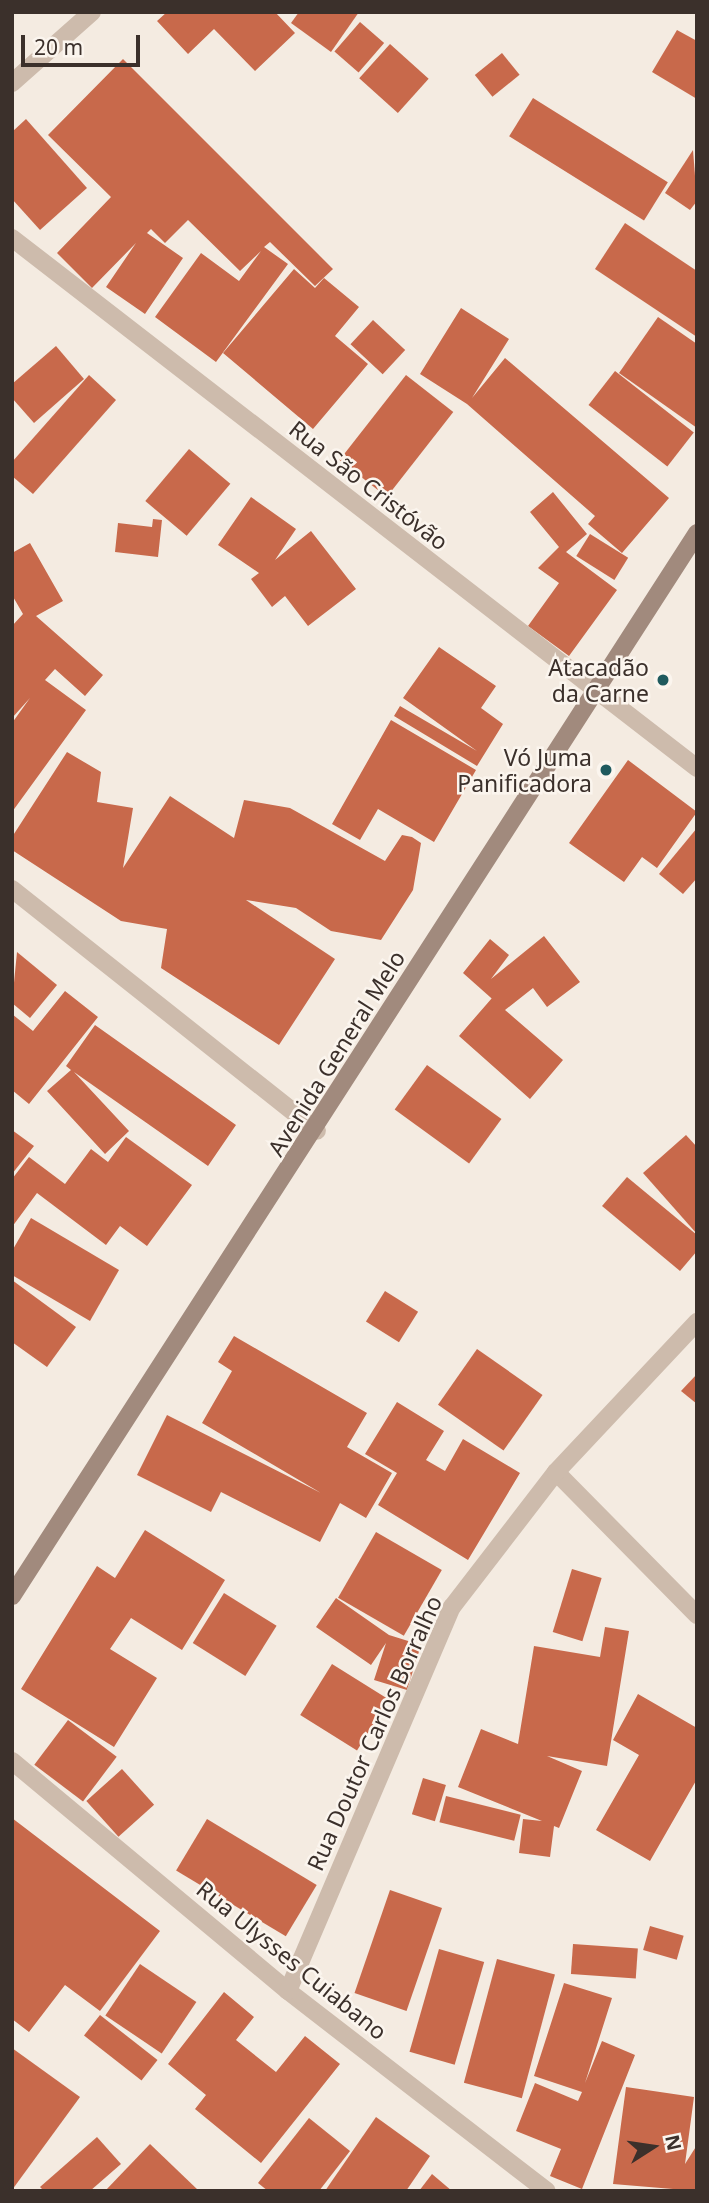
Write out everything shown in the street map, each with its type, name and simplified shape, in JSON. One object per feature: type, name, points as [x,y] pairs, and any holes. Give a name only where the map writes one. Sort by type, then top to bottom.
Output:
[{"type":"main road","name":"Avenida General Melo","points":[[12,1596],[39,1545],[317,1131],[593,690],[697,533]]},
{"type":"street","points":[[12,83],[92,12]]},
{"type":"street","name":"Rua São Cristóvão","points":[[12,238],[697,768]]},
{"type":"street","points":[[12,888],[317,1131]]},
{"type":"street","name":"Rua Doutor Carlos Borralho","points":[[288,1991],[452,1607],[556,1472],[697,1322]]},
{"type":"street","points":[[556,1472],[697,1615]]},
{"type":"street","name":"Rua Ulysses Cuiabano","points":[[12,1761],[288,1991],[547,2191]]},
{"type":"building","points":[[167,12],[275,12],[295,33],[255,71],[214,29],[188,54],[157,21]]},
{"type":"building","points":[[299,12],[359,12],[331,52],[291,23]]},
{"type":"building","points":[[360,22],[384,43],[359,72],[334,51]]},
{"type":"building","points":[[677,30],[697,41],[697,99],[652,72]]},
{"type":"building","points":[[390,44],[429,79],[398,113],[359,78]]},
{"type":"building","points":[[502,53],[520,75],[492,97],[475,75]]},
{"type":"building","points":[[123,59],[333,269],[315,286],[270,242],[264,247],[288,264],[216,362],[155,317],[201,253],[239,281],[261,251],[240,271],[188,220],[165,243],[151,229],[147,233],[183,258],[145,314],[106,287],[136,243],[92,288],[57,253],[111,197],[48,135]]},
{"type":"building","points":[[533,98],[668,182],[644,220],[509,136]]},
{"type":"building","points":[[26,119],[87,188],[40,230],[12,199],[12,132]]},
{"type":"building","points":[[693,150],[697,201],[690,210],[665,193]]},
{"type":"building","points":[[625,223],[697,271],[697,337],[595,269]]},
{"type":"building","points":[[294,269],[315,288],[324,278],[359,307],[335,336],[368,364],[313,429],[223,353]]},
{"type":"building","points":[[461,308],[509,339],[472,398],[505,358],[669,498],[622,553],[588,524],[595,516],[467,404],[420,374]]},
{"type":"building","points":[[658,317],[697,344],[697,428],[619,373]]},
{"type":"building","points":[[373,320],[405,350],[383,374],[350,344]]},
{"type":"building","points":[[56,346],[84,379],[34,423],[12,398],[12,384]]},
{"type":"building","points":[[615,371],[694,433],[667,466],[589,405]]},
{"type":"building","points":[[89,375],[116,400],[33,494],[12,476],[12,462]]},
{"type":"building","points":[[406,375],[453,412],[387,497],[340,460]]},
{"type":"building","points":[[189,449],[230,484],[187,536],[145,501]]},
{"type":"building","points":[[553,492],[587,534],[566,552],[617,590],[569,656],[528,626],[559,583],[538,568],[559,547],[530,512]]},
{"type":"building","points":[[251,497],[296,529],[275,560],[311,531],[356,589],[308,626],[285,596],[272,607],[251,579],[259,573],[218,545]]},
{"type":"building","points":[[153,519],[162,520],[158,557],[115,552],[118,523],[152,527]]},
{"type":"building","points":[[590,534],[628,558],[614,580],[576,556]]},
{"type":"building","points":[[30,543],[63,601],[36,616],[103,675],[85,696],[55,669],[45,680],[86,710],[12,812],[12,723],[30,698],[12,718],[12,626],[23,614],[12,595],[12,553]]},
{"type":"building","points":[[439,647],[496,686],[481,708],[503,724],[477,766],[394,716],[400,706],[477,751],[403,698]]},
{"type":"building","points":[[391,720],[476,770],[434,842],[378,809],[360,840],[332,824]]},
{"type":"building","points":[[67,752],[101,772],[97,802],[133,808],[123,868],[170,796],[234,838],[244,800],[290,808],[385,861],[402,835],[412,837],[421,843],[413,890],[381,940],[331,931],[296,908],[246,900],[335,959],[279,1045],[161,968],[167,929],[121,921],[12,850],[12,837]]},
{"type":"building","points":[[628,760],[697,812],[657,868],[642,857],[624,882],[569,843]]},
{"type":"building","points":[[697,828],[697,878],[683,894],[659,874]]},
{"type":"building","points":[[544,936],[580,982],[547,1007],[533,988],[505,1010],[563,1060],[530,1099],[459,1036],[492,998],[463,973],[490,939],[509,955],[491,979]]},
{"type":"building","points":[[17,952],[57,985],[30,1018],[12,1003]]},
{"type":"building","points":[[65,991],[98,1017],[29,1104],[12,1090],[12,1014],[33,1031]]},
{"type":"building","points":[[95,1025],[236,1125],[208,1166],[74,1072],[129,1131],[105,1154],[47,1091],[71,1070],[66,1066]]},
{"type":"building","points":[[427,1065],[501,1119],[469,1164],[395,1109]]},
{"type":"building","points":[[12,1130],[34,1146],[12,1174]]},
{"type":"building","points":[[686,1135],[697,1147],[697,1234],[643,1173]]},
{"type":"building","points":[[126,1137],[192,1185],[147,1246],[120,1226],[106,1245],[37,1193],[12,1227],[12,1179],[29,1157],[65,1184],[91,1149],[108,1162]]},
{"type":"building","points":[[627,1177],[697,1235],[697,1251],[680,1271],[602,1206]]},
{"type":"building","points":[[31,1218],[119,1270],[90,1321],[12,1275],[12,1251]]},
{"type":"building","points":[[12,1280],[76,1327],[47,1367],[12,1342]]},
{"type":"building","points":[[385,1291],[418,1312],[399,1342],[366,1322]]},
{"type":"building","points":[[234,1336],[367,1413],[347,1447],[392,1473],[366,1518],[340,1503],[320,1542],[221,1492],[211,1512],[137,1475],[167,1415],[321,1493],[202,1423],[232,1371],[218,1362]]},
{"type":"building","points":[[477,1349],[543,1395],[504,1451],[438,1405]]},
{"type":"building","points":[[697,1374],[697,1404],[681,1391]]},
{"type":"building","points":[[397,1402],[444,1431],[426,1460],[445,1471],[463,1439],[520,1473],[468,1560],[378,1505],[397,1473],[365,1454]]},
{"type":"building","points":[[145,1530],[225,1580],[182,1650],[131,1618],[110,1649],[157,1678],[114,1747],[21,1689],[97,1566],[115,1578]]},
{"type":"building","points":[[376,1532],[442,1570],[404,1636],[338,1598]]},
{"type":"building","points":[[572,1569],[602,1578],[582,1641],[553,1632]]},
{"type":"building","points":[[224,1593],[277,1626],[245,1676],[193,1643]]},
{"type":"building","points":[[336,1598],[389,1635],[421,1645],[407,1690],[374,1680],[386,1643],[371,1665],[316,1627]]},
{"type":"building","points":[[605,1627],[629,1631],[607,1766],[547,1756],[582,1771],[559,1828],[554,1826],[550,1857],[519,1853],[523,1819],[542,1821],[458,1787],[481,1729],[518,1744],[534,1646],[600,1657]]},
{"type":"building","points":[[332,1664],[389,1700],[357,1750],[300,1715]]},
{"type":"building","points":[[638,1694],[697,1728],[697,1779],[650,1861],[596,1830],[639,1755],[613,1740]]},
{"type":"building","points":[[68,1720],[117,1757],[83,1801],[34,1765]]},
{"type":"building","points":[[122,1769],[154,1805],[118,1837],[86,1801]]},
{"type":"building","points":[[423,1778],[446,1785],[435,1821],[412,1814]]},
{"type":"building","points":[[446,1796],[521,1815],[514,1841],[439,1822]]},
{"type":"building","points":[[12,1818],[160,1931],[100,2011],[65,1985],[29,2032],[12,2019]]},
{"type":"building","points":[[207,1819],[317,1885],[286,1936],[176,1870]]},
{"type":"building","points":[[390,1890],[442,1908],[407,2011],[355,1993]]},
{"type":"building","points":[[650,1926],[684,1936],[677,1960],[643,1950]]},
{"type":"building","points":[[573,1944],[638,1949],[636,1978],[571,1974]]},
{"type":"building","points":[[439,1949],[484,1962],[455,2065],[410,2052]]},
{"type":"building","points":[[497,1959],[555,1975],[522,2098],[464,2083]]},
{"type":"building","points":[[140,1964],[196,2002],[162,2053],[105,2015]]},
{"type":"building","points":[[564,1983],[612,1998],[585,2083],[602,2041],[635,2055],[582,2189],[550,2176],[561,2149],[516,2131],[535,2083],[578,2101],[582,2092],[534,2076]]},
{"type":"building","points":[[224,1992],[254,2017],[236,2040],[276,2072],[305,2036],[340,2064],[261,2163],[195,2109],[206,2095],[168,2064]]},
{"type":"building","points":[[100,2015],[158,2060],[142,2080],[84,2035]]},
{"type":"building","points":[[12,2048],[80,2097],[12,2190]]},
{"type":"building","points":[[626,2087],[694,2097],[685,2164],[697,2145],[697,2191],[613,2184]]},
{"type":"building","points":[[376,2117],[430,2156],[406,2191],[325,2191]]},
{"type":"building","points":[[309,2118],[350,2151],[319,2191],[268,2191],[258,2183]]},
{"type":"building","points":[[97,2137],[121,2164],[90,2191],[44,2191],[40,2187]]},
{"type":"building","points":[[150,2144],[199,2191],[105,2191]]},
{"type":"building","points":[[432,2174],[452,2191],[419,2191]]},
{"type":"place","name":"Atacadão da Carne","points":[[663,680]]},
{"type":"place","name":"Vó Juma Panificadora","points":[[606,770]]}]
